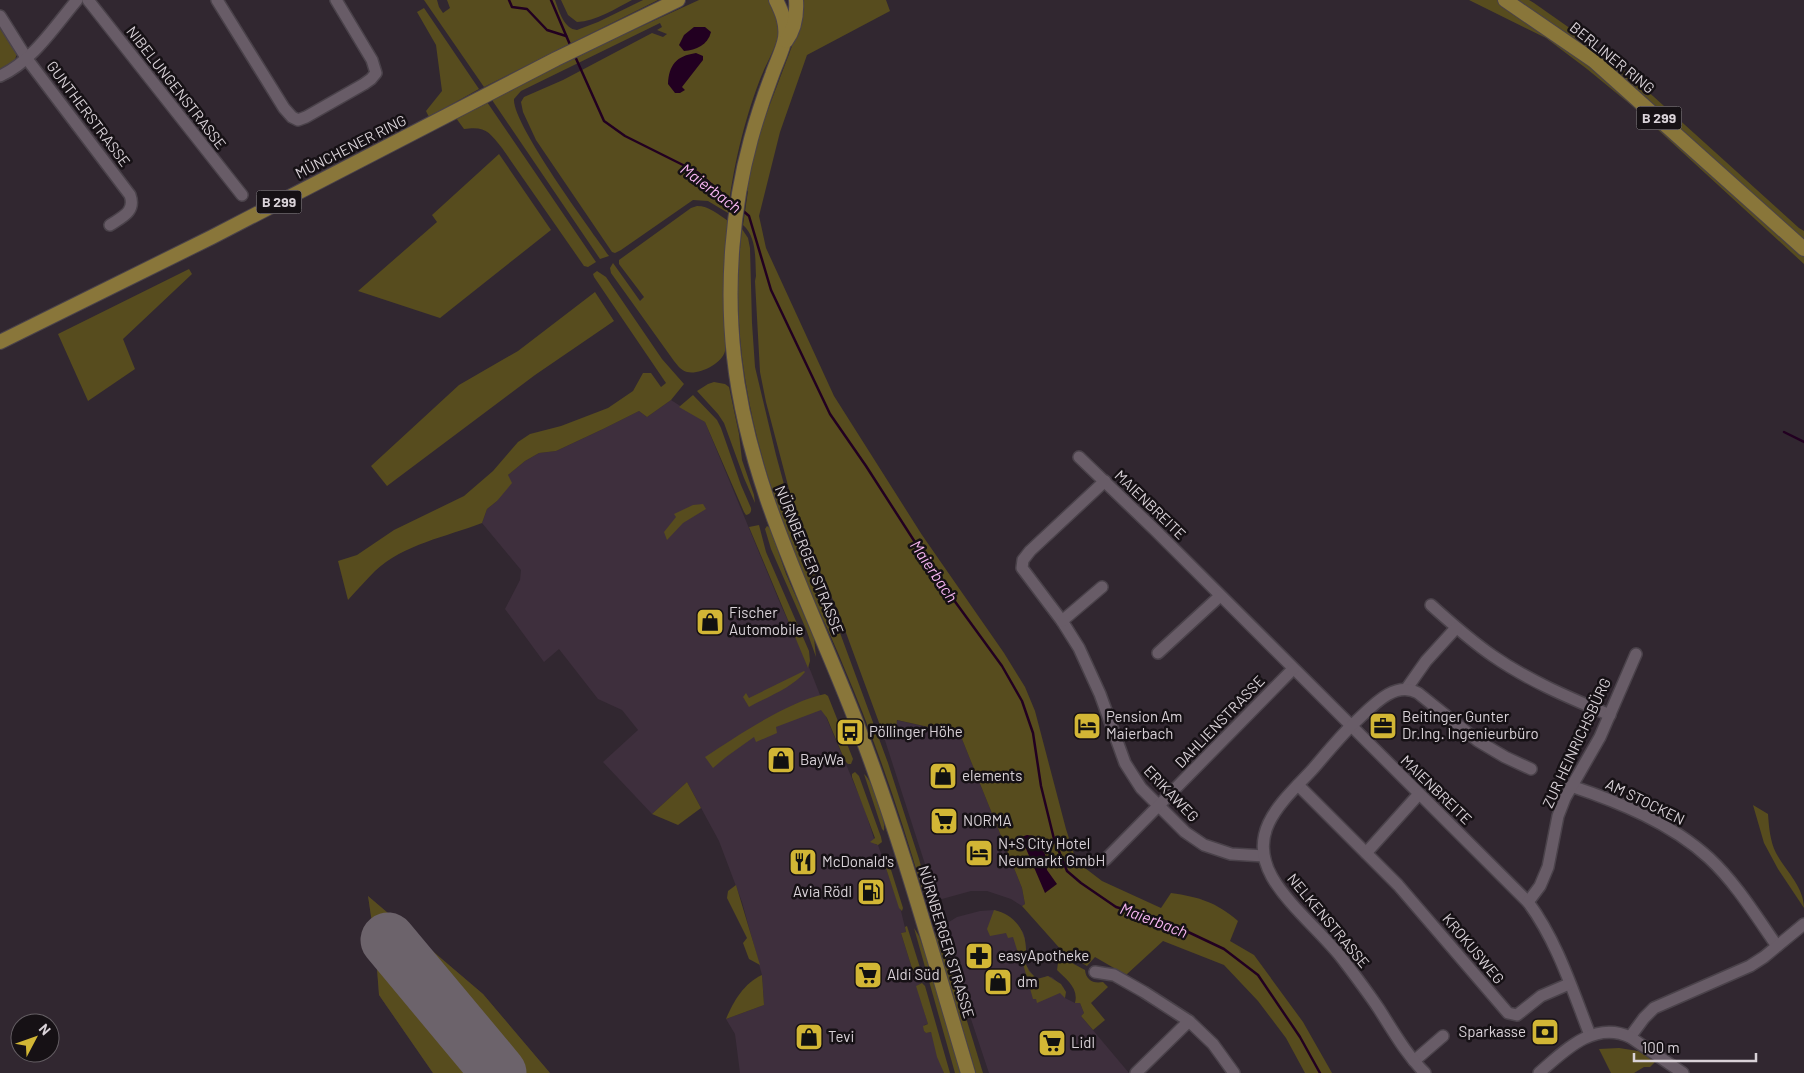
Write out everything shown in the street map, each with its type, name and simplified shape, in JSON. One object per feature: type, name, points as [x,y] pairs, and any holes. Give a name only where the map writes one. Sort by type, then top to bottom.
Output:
[{"type":"main road","name":"MÜNCHENER RING","points":[[0,342],[221,232],[587,44],[678,0]]},
{"type":"main road","name":"NÜRNBERGER STRASSE","points":[[776,0],[785,24],[783,46]]},
{"type":"main road","name":"NÜRNBERGER STRASSE","points":[[796,0],[794,28],[783,46],[756,120],[746,158],[734,227],[731,286],[733,352],[740,403],[750,446],[765,495],[874,768],[968,1073]]},
{"type":"main road","name":"BERLINER RING","points":[[1505,0],[1594,61],[1804,249]]},
{"type":"street","points":[[0,76],[12,70],[27,58],[77,0]]},
{"type":"street","name":"NIBELUNGENSTRASSE","points":[[88,0],[242,195]]},
{"type":"street","points":[[217,0],[284,108],[296,119],[302,120],[364,84],[376,73],[372,60],[336,0]]},
{"type":"street","name":"GUNTHERSTRASSE","points":[[0,16],[27,58],[130,195],[132,206],[130,211],[110,225]]},
{"type":"street","name":"MAIENBREITE","points":[[1079,457],[1528,902],[1549,935],[1590,1035]]},
{"type":"street","name":"ERIKAWEG","points":[[1105,482],[1030,551],[1021,563],[1023,570],[1072,636],[1107,710],[1121,753],[1130,773],[1141,788],[1185,832],[1211,848],[1231,854],[1264,856]]},
{"type":"street","points":[[1062,621],[1102,587]]},
{"type":"street","points":[[1158,653],[1220,596]]},
{"type":"street","points":[[1431,605],[1456,628],[1495,657],[1534,681],[1610,715]]},
{"type":"street","points":[[1407,688],[1422,665],[1456,628]]},
{"type":"street","name":"ZUR HEINRICHSBÜRG","points":[[1528,902],[1543,879],[1550,858],[1558,816],[1571,786],[1595,748],[1636,654]]},
{"type":"street","name":"DAHLIENSTRASSE","points":[[1105,860],[1293,669]]},
{"type":"street","points":[[1264,856],[1265,838],[1269,821],[1276,809],[1351,726],[1396,690],[1407,688],[1418,693],[1478,741],[1505,757],[1531,769]]},
{"type":"street","name":"KROKUSWEG","points":[[1298,785],[1423,913],[1508,1013],[1517,1015],[1541,996],[1569,984]]},
{"type":"street","name":"AM STOCKEN","points":[[1571,786],[1643,815],[1681,836],[1700,850],[1732,884],[1777,946]]},
{"type":"street","points":[[1366,853],[1418,794]]},
{"type":"street","name":"NELKENSTRASSE","points":[[1264,856],[1269,870],[1277,883],[1348,967],[1414,1061],[1425,1073]]},
{"type":"street","points":[[1630,1037],[1654,1008],[1750,966],[1804,924]]},
{"type":"street","points":[[1096,972],[1114,975],[1189,1021],[1213,1044],[1234,1073]]},
{"type":"street","points":[[1136,1073],[1189,1021]]},
{"type":"street","points":[[1539,1073],[1566,1051],[1590,1035],[1602,1031],[1630,1037],[1683,1073]]},
{"type":"street","points":[[1414,1061],[1442,1036]]},
{"type":"shaded area","points":[[424,0],[437,0],[443,13],[450,8],[447,0],[555,0],[565,23],[572,29],[577,30],[643,0],[658,0],[484,87]]},
{"type":"shaded area","points":[[561,0],[632,0],[598,17],[577,22],[568,15]]},
{"type":"shaded area","points":[[699,0],[768,0],[775,11],[779,24],[775,45],[759,82],[744,130],[732,181],[728,213],[708,201],[693,200],[621,250],[615,253],[612,252],[536,140],[523,112],[521,102],[524,97],[563,80],[652,33],[663,37],[667,34],[657,30],[662,27],[660,23],[521,91],[514,99],[517,112],[525,130],[538,153],[609,256],[600,259],[492,100],[581,54]]},
{"type":"shaded area","points":[[801,0],[886,0],[890,11],[807,55],[780,132],[759,216],[766,248],[834,396],[922,535],[1004,653],[1025,687],[1035,711],[1066,829],[1074,854],[1079,861],[1102,881],[1161,908],[1171,893],[1207,901],[1238,921],[1230,941],[1254,955],[1303,1022],[1332,1073],[1305,1073],[1286,1038],[1258,1001],[1224,965],[1163,941],[1126,975],[1095,957],[1087,966],[1063,952],[1022,906],[1025,904],[1022,888],[960,734],[897,720],[896,728],[881,728],[838,611],[801,530],[791,497],[760,372],[754,249],[751,236],[743,225],[748,191],[745,189],[755,146],[800,25]]},
{"type":"shaded area","points":[[1469,0],[1497,0],[1575,54],[1804,254],[1804,264],[1631,105],[1587,69],[1546,38]]},
{"type":"shaded area","points":[[1517,0],[1529,0],[1534,3],[1581,36],[1633,78],[1804,231],[1804,240],[1629,82],[1577,40]]},
{"type":"shaded area","points":[[424,8],[479,89],[429,117],[426,111],[442,91],[436,45],[417,12]]},
{"type":"shaded area","points":[[0,25],[17,54],[14,62],[0,70]]},
{"type":"shaded area","points":[[694,27],[705,27],[711,32],[701,46],[684,51],[679,45],[684,35]]},
{"type":"shaded area","points":[[696,53],[703,56],[703,60],[682,87],[685,90],[675,93],[668,84],[672,67],[683,56]]},
{"type":"shaded area","points":[[487,102],[596,262],[588,267],[584,266],[494,138],[482,129],[464,129],[456,118]]},
{"type":"shaded area","points":[[499,154],[551,230],[440,318],[358,291],[437,222],[432,215]]},
{"type":"shaded area","points":[[697,206],[709,209],[728,221],[725,351],[715,364],[698,372],[687,372],[674,361],[611,273],[610,268],[613,263],[640,301],[644,297],[619,264],[619,260],[691,208]]},
{"type":"shaded area","points":[[742,229],[748,238],[750,248],[755,367],[799,539],[836,622],[888,763],[919,859],[927,888],[926,894],[922,889],[876,747],[839,655],[806,582],[767,474],[749,400],[739,324],[738,286]]},
{"type":"shaded area","points":[[189,269],[192,274],[123,339],[135,369],[88,401],[58,334]]},
{"type":"shaded area","points":[[597,271],[606,277],[662,359],[684,384],[671,400],[647,417],[639,411],[556,451],[539,453],[525,461],[508,475],[512,483],[497,501],[487,509],[482,523],[426,542],[399,554],[375,571],[348,600],[338,561],[357,555],[394,530],[464,496],[493,471],[518,442],[530,434],[561,426],[608,408],[633,391],[643,373],[651,373],[661,387],[666,383],[594,277],[593,274]]},
{"type":"shaded area","points":[[595,292],[614,321],[535,375],[387,486],[371,466],[459,385],[518,351]]},
{"type":"shaded area","points":[[714,382],[725,384],[729,387],[739,434],[742,460],[755,503],[724,423],[697,391]]},
{"type":"shaded area","points":[[693,395],[717,420],[721,428],[751,508],[751,512],[746,515],[705,422],[679,407]]},
{"type":"shaded area","points":[[671,400],[705,422],[780,603],[811,672],[824,712],[864,807],[901,911],[906,932],[901,933],[916,981],[921,983],[917,986],[928,1024],[924,1025],[924,1031],[926,1033],[931,1032],[944,1073],[740,1073],[735,1034],[726,1019],[764,1005],[762,975],[742,902],[719,841],[687,782],[652,814],[603,762],[638,730],[622,710],[598,699],[559,649],[544,662],[505,609],[520,580],[521,570],[482,523],[487,509],[497,501],[508,475],[525,461],[539,453],[556,451],[639,411],[647,417]]},
{"type":"shaded area","points":[[703,504],[706,509],[683,523],[667,540],[664,532],[676,517],[674,514],[693,505]]},
{"type":"shaded area","points":[[759,525],[766,552],[809,651],[810,661],[808,668],[749,527]]},
{"type":"shaded area","points":[[767,526],[770,528],[786,574],[814,638],[816,657],[806,629],[771,549],[765,529]]},
{"type":"shaded area","points":[[804,671],[800,678],[793,683],[749,707],[743,697],[746,693],[749,698]]},
{"type":"shaded area","points":[[825,694],[828,696],[853,759],[851,764],[845,761],[827,718],[821,710],[776,727],[777,733],[756,742],[754,737],[713,768],[705,757],[780,711]]},
{"type":"shaded area","points":[[896,720],[960,734],[1022,888],[1025,904],[1022,906],[1011,899],[987,891],[971,891],[942,899],[935,895],[881,728],[896,728]]},
{"type":"shaded area","points":[[855,772],[859,776],[881,837],[882,842],[878,845],[870,842],[875,838],[852,777],[852,774]]},
{"type":"shaded area","points":[[864,774],[868,778],[878,801],[883,818],[884,831],[882,829]]},
{"type":"shaded area","points":[[687,782],[701,808],[678,825],[652,814]]},
{"type":"shaded area","points":[[1753,805],[1768,814],[1770,834],[1774,848],[1798,886],[1804,908],[1778,869],[1764,843]]},
{"type":"shaded area","points":[[1027,835],[1034,836],[1045,854],[1047,870],[1057,884],[1045,893],[1021,837]]},
{"type":"shaded area","points":[[885,857],[887,857],[903,908],[902,911],[899,908],[884,862]]},
{"type":"shaded area","points":[[736,885],[760,965],[749,959],[743,943],[747,938],[727,898],[728,891]]},
{"type":"shaded area","points":[[368,896],[483,994],[550,1073],[433,1073],[379,995],[375,943]]},
{"type":"shaded area","points":[[368,896],[483,994],[550,1073],[508,1073],[381,924],[384,948],[490,1073],[433,1073],[379,995],[375,943]]},
{"type":"shaded area","points":[[994,910],[1008,916],[1023,932],[1026,965],[1035,978],[1039,980],[1047,976],[1052,977],[1064,988],[1065,998],[1075,1003],[1080,1003],[1084,1013],[1081,1016],[1129,1073],[989,1073],[966,1004],[944,927],[957,917],[980,911]]},
{"type":"shaded area","points":[[994,910],[1008,916],[1018,925],[1026,945],[1026,953],[1018,953],[1013,937],[1008,938],[1006,933],[990,936],[987,929]]},
{"type":"shaded area","points":[[907,926],[922,974],[920,981],[916,981],[901,933],[906,932],[905,927]]},
{"type":"shaded area","points":[[914,928],[919,936],[929,965],[961,1073],[955,1073]]},
{"type":"shaded area","points":[[937,930],[940,933],[983,1073],[976,1073],[935,936]]},
{"type":"shaded area","points":[[1059,956],[1085,970],[1091,981],[1103,982],[1108,987],[1091,1003],[1105,1020],[1093,1030],[1081,1016],[1084,1013],[1080,1003],[1075,1003],[1076,998],[1073,988],[1068,980],[1057,970]]},
{"type":"shaded area","points":[[1024,960],[1029,971],[1037,979],[1048,976],[1061,984],[1066,992],[1065,998],[1060,993],[1037,1003],[1036,999],[1033,999],[1023,964]]},
{"type":"shaded area","points":[[762,975],[764,1005],[726,1019],[740,994],[750,983]]},
{"type":"shaded area","points":[[922,983],[925,986],[950,1073],[944,1073],[937,1057],[931,1032],[926,1033],[924,1031],[923,1026],[928,1024],[916,986]]},
{"type":"shaded area","points":[[1619,1048],[1638,1051],[1655,1062],[1650,1067],[1644,1067],[1634,1073],[1611,1073],[1599,1049]]},
{"type":"waterway","name":"Maierbach","points":[[509,0],[512,7],[527,9],[547,30],[566,36]]},
{"type":"waterway","name":"Maierbach","points":[[551,0],[571,47]]},
{"type":"waterway","name":"Maierbach","points":[[574,54],[604,121],[625,136],[697,172],[733,203]]},
{"type":"waterway","name":"Maierbach","points":[[741,209],[749,216],[771,290],[830,414],[940,581],[1002,666],[1022,701],[1033,733],[1041,786],[1054,839],[1067,871],[1116,907],[1167,922],[1224,949],[1258,975],[1300,1037],[1320,1073]]},
{"type":"waterway","points":[[1784,432],[1804,442]]},
{"type":"runway","points":[[388,940],[499,1073]]},
{"type":"place","name":"Fischer Automobile","points":[[710,622]]},
{"type":"place","name":"Pension Am Maierbach","points":[[1087,726]]},
{"type":"place","name":"Beitinger Gunter Dr.Ing. Ingenieurbüro","points":[[1383,726]]},
{"type":"place","name":"Pöllinger Höhe","points":[[850,732]]},
{"type":"place","name":"BayWa","points":[[781,760]]},
{"type":"place","name":"elements","points":[[943,776]]},
{"type":"place","name":"NORMA","points":[[944,821]]},
{"type":"place","name":"N+S City Hotel Neumarkt GmbH","points":[[979,853]]},
{"type":"place","name":"McDonald's","points":[[803,862]]},
{"type":"place","name":"Avia Rödl","points":[[871,892]]},
{"type":"place","name":"easyApotheke","points":[[979,956]]},
{"type":"place","name":"Aldi Süd","points":[[868,975]]},
{"type":"place","name":"dm","points":[[998,982]]},
{"type":"place","name":"Sparkasse","points":[[1545,1032]]},
{"type":"place","name":"Tevi","points":[[809,1037]]},
{"type":"place","name":"Lidl","points":[[1052,1043]]}]
